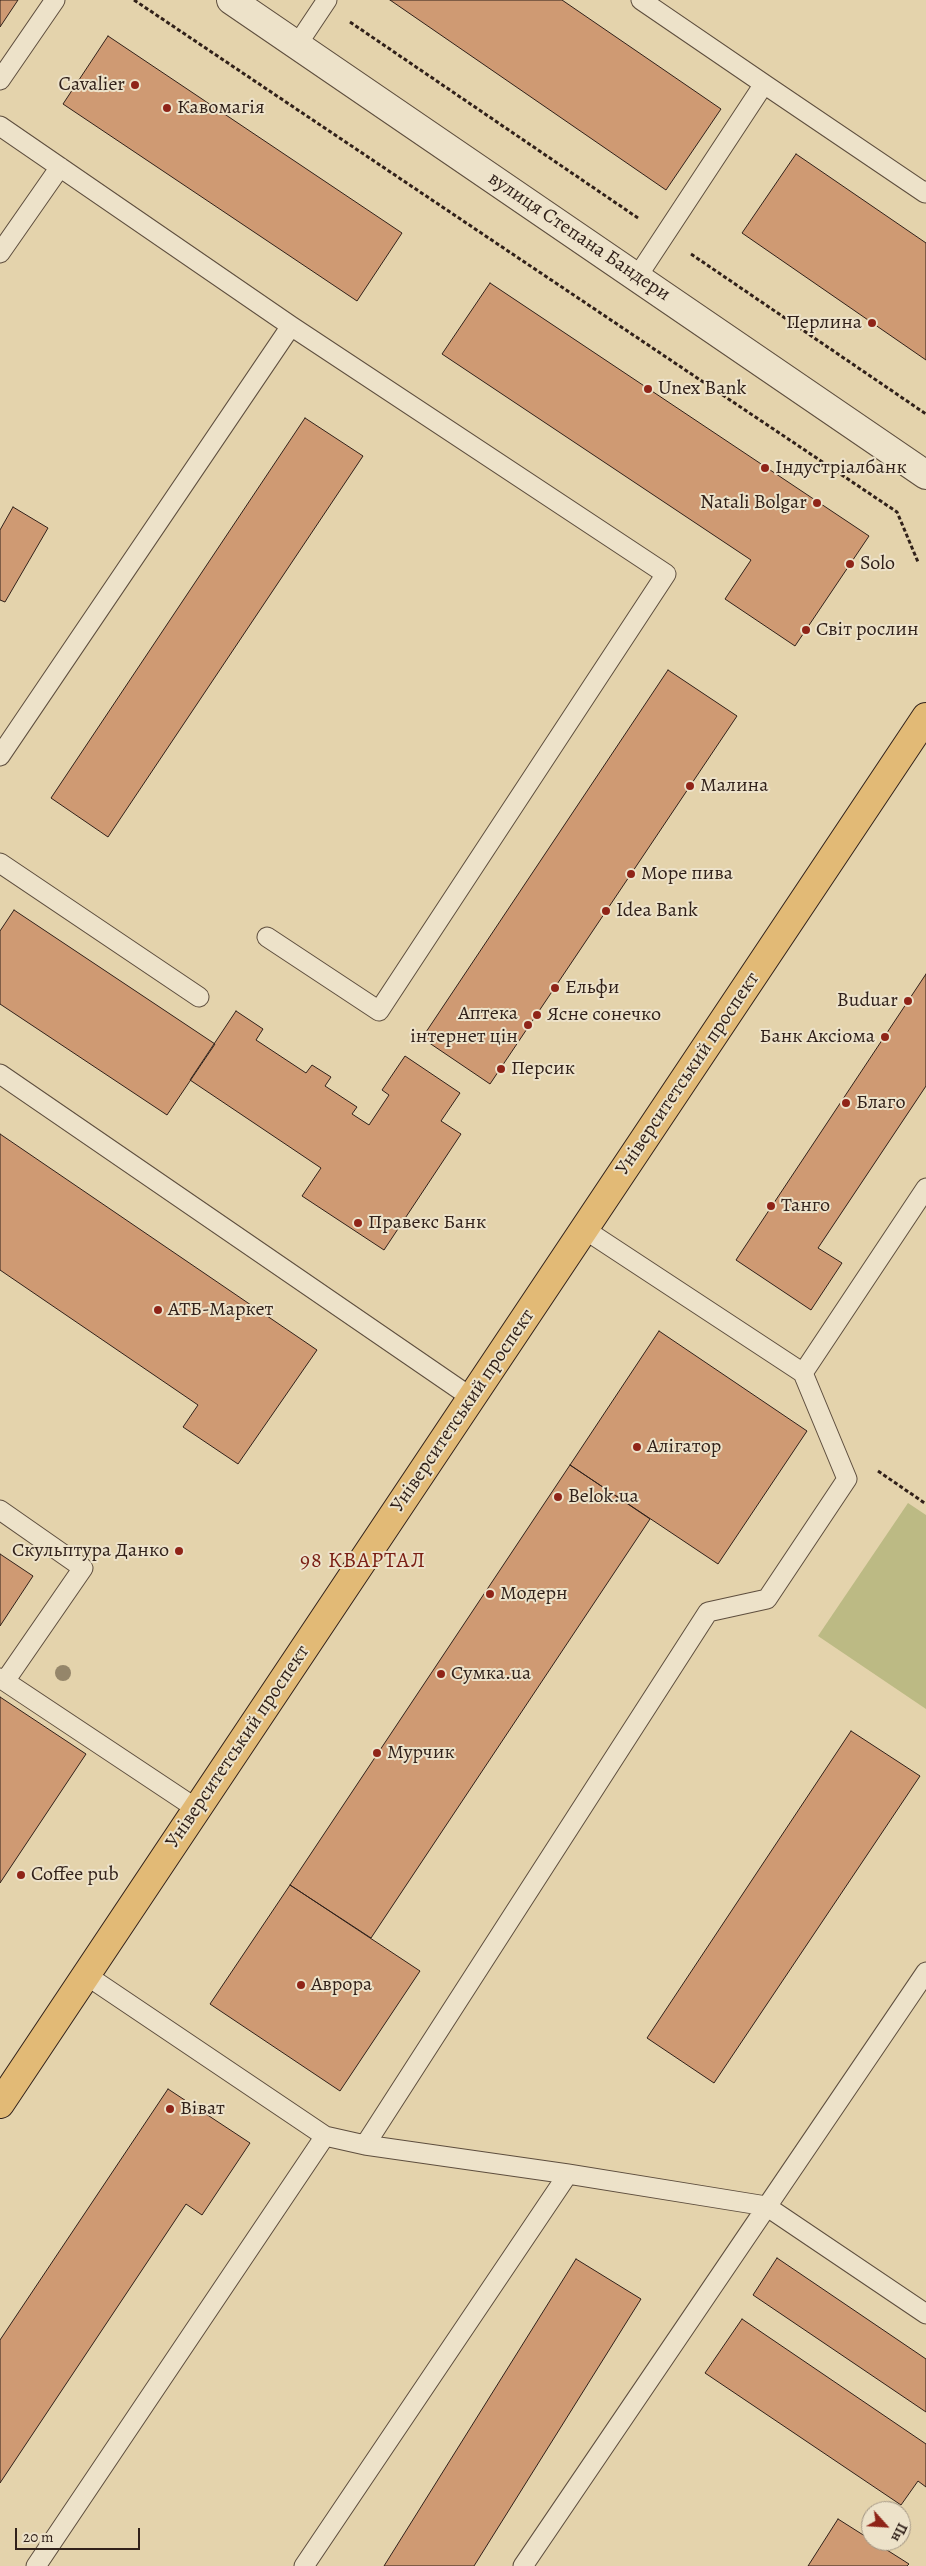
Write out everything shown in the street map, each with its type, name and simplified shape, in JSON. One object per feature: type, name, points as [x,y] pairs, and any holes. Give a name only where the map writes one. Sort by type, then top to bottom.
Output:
[{"type":"main road","name":"Університетський проспект","points":[[0,2104],[926,717]]},
{"type":"street","name":"вулиця Степана Бандери","points":[[231,0],[926,475]]},
{"type":"lane","points":[[0,80],[55,0]]},
{"type":"lane","points":[[641,0],[926,192]]},
{"type":"lane","points":[[297,45],[326,2]]},
{"type":"lane","points":[[637,277],[764,84]]},
{"type":"lane","points":[[0,126],[291,326],[666,574],[379,1012],[267,937]]},
{"type":"lane","points":[[0,253],[60,167]]},
{"type":"lane","points":[[0,756],[291,326]]},
{"type":"lane","points":[[0,863],[199,997]]},
{"type":"lane","points":[[0,1074],[472,1398]]},
{"type":"lane","points":[[803,1373],[926,1188]]},
{"type":"lane","points":[[366,2145],[708,1612],[767,1599],[846,1479],[803,1373],[584,1229]]},
{"type":"lane","points":[[0,1510],[83,1568],[2,1679],[197,1809]]},
{"type":"lane","points":[[523,2566],[926,1972]]},
{"type":"lane","points":[[86,1975],[325,2136],[366,2145],[568,2174],[766,2206],[926,2314]]},
{"type":"lane","points":[[36,2566],[325,2136]]},
{"type":"lane","points":[[304,2566],[568,2174]]},
{"type":"path","points":[[134,0],[897,512],[918,562]]},
{"type":"path","points":[[326,2],[926,414]]},
{"type":"shaded area","points":[[908,1503],[926,1515],[926,1709],[818,1636]]},
{"type":"building","points":[[0,0],[18,0],[0,27]]},
{"type":"building","points":[[390,0],[562,0],[721,109],[666,190]]},
{"type":"building","points":[[108,36],[402,233],[357,301],[63,104]]},
{"type":"building","points":[[796,154],[926,243],[926,360],[742,233]]},
{"type":"building","points":[[490,283],[869,536],[795,646],[725,599],[751,560],[442,354]]},
{"type":"building","points":[[305,418],[363,456],[108,837],[51,798]]},
{"type":"building","points":[[13,507],[48,528],[5,602],[0,600],[0,530]]},
{"type":"building","points":[[668,670],[737,716],[490,1084],[422,1038]]},
{"type":"building","points":[[14,910],[215,1044],[167,1115],[0,1004],[0,931]]},
{"type":"building","points":[[926,974],[926,1086],[818,1248],[842,1263],[811,1310],[736,1260]]},
{"type":"building","points":[[236,1011],[263,1029],[256,1040],[306,1073],[312,1065],[331,1077],[325,1086],[357,1107],[352,1114],[369,1125],[389,1095],[382,1090],[405,1056],[460,1093],[441,1121],[461,1134],[384,1250],[302,1196],[321,1168],[190,1080]]},
{"type":"building","name":"АТБ-Маркет","points":[[0,1134],[317,1350],[238,1464],[183,1427],[198,1405],[0,1270]]},
{"type":"building","points":[[659,1331],[807,1431],[718,1564],[570,1465]]},
{"type":"building","points":[[570,1465],[650,1519],[371,1938],[290,1885]]},
{"type":"building","points":[[0,1554],[33,1576],[0,1626]]},
{"type":"building","points":[[0,1697],[86,1754],[0,1883]]},
{"type":"building","points":[[851,1731],[920,1776],[714,2083],[647,2038]]},
{"type":"building","points":[[290,1885],[420,1971],[340,2091],[210,2004]]},
{"type":"building","points":[[168,2089],[250,2143],[202,2215],[186,2204],[0,2483],[0,2340]]},
{"type":"building","points":[[777,2258],[926,2359],[926,2412],[753,2295]]},
{"type":"building","points":[[576,2259],[641,2299],[474,2566],[384,2566]]},
{"type":"building","points":[[742,2319],[926,2444],[926,2487],[918,2481],[904,2501],[895,2501],[705,2373]]},
{"type":"building","points":[[838,2519],[861,2534],[861,2551],[888,2551],[909,2564],[907,2566],[808,2566]]},
{"type":"place","name":"Cavalier","points":[[135,85]]},
{"type":"place","name":"Кавомагія","points":[[167,108]]},
{"type":"place","name":"Перлина","points":[[872,323]]},
{"type":"place","name":"Unex Bank","points":[[648,389]]},
{"type":"place","name":"Індустріалбанк","points":[[765,468]]},
{"type":"place","name":"Natali Bolgar","points":[[817,503]]},
{"type":"place","name":"Solo","points":[[850,564]]},
{"type":"place","name":"Світ рослин","points":[[806,630]]},
{"type":"place","name":"Малина","points":[[690,786]]},
{"type":"place","name":"Море пива","points":[[631,874]]},
{"type":"place","name":"Idea Bank","points":[[606,911]]},
{"type":"place","name":"Ельфи","points":[[555,988]]},
{"type":"place","name":"Buduar","points":[[908,1001]]},
{"type":"place","name":"Ясне сонечко","points":[[537,1015]]},
{"type":"place","name":"Аптека інтернет цін","points":[[528,1025]]},
{"type":"place","name":"Банк Аксіома","points":[[885,1037]]},
{"type":"place","name":"Персик","points":[[501,1069]]},
{"type":"place","name":"Благо","points":[[846,1103]]},
{"type":"place","name":"Танго","points":[[771,1206]]},
{"type":"place","name":"Правекс Банк","points":[[358,1223]]},
{"type":"place","name":"АТБ-Маркет","points":[[158,1310]]},
{"type":"place","name":"Алігатор","points":[[637,1447]]},
{"type":"place","name":"Belok.ua","points":[[558,1497]]},
{"type":"place","name":"Скульптура Данко","points":[[179,1551]]},
{"type":"place","name":"Модерн","points":[[490,1594]]},
{"type":"place","name":"Сумка.ua","points":[[441,1674]]},
{"type":"place","name":"Мурчик","points":[[377,1753]]},
{"type":"place","name":"Coffee pub","points":[[21,1875]]},
{"type":"place","name":"Аврора","points":[[301,1985]]},
{"type":"place","name":"Віват","points":[[170,2109]]},
{"type":"district","name":"98 КВАРТАЛ","points":[[363,1562]]}]
